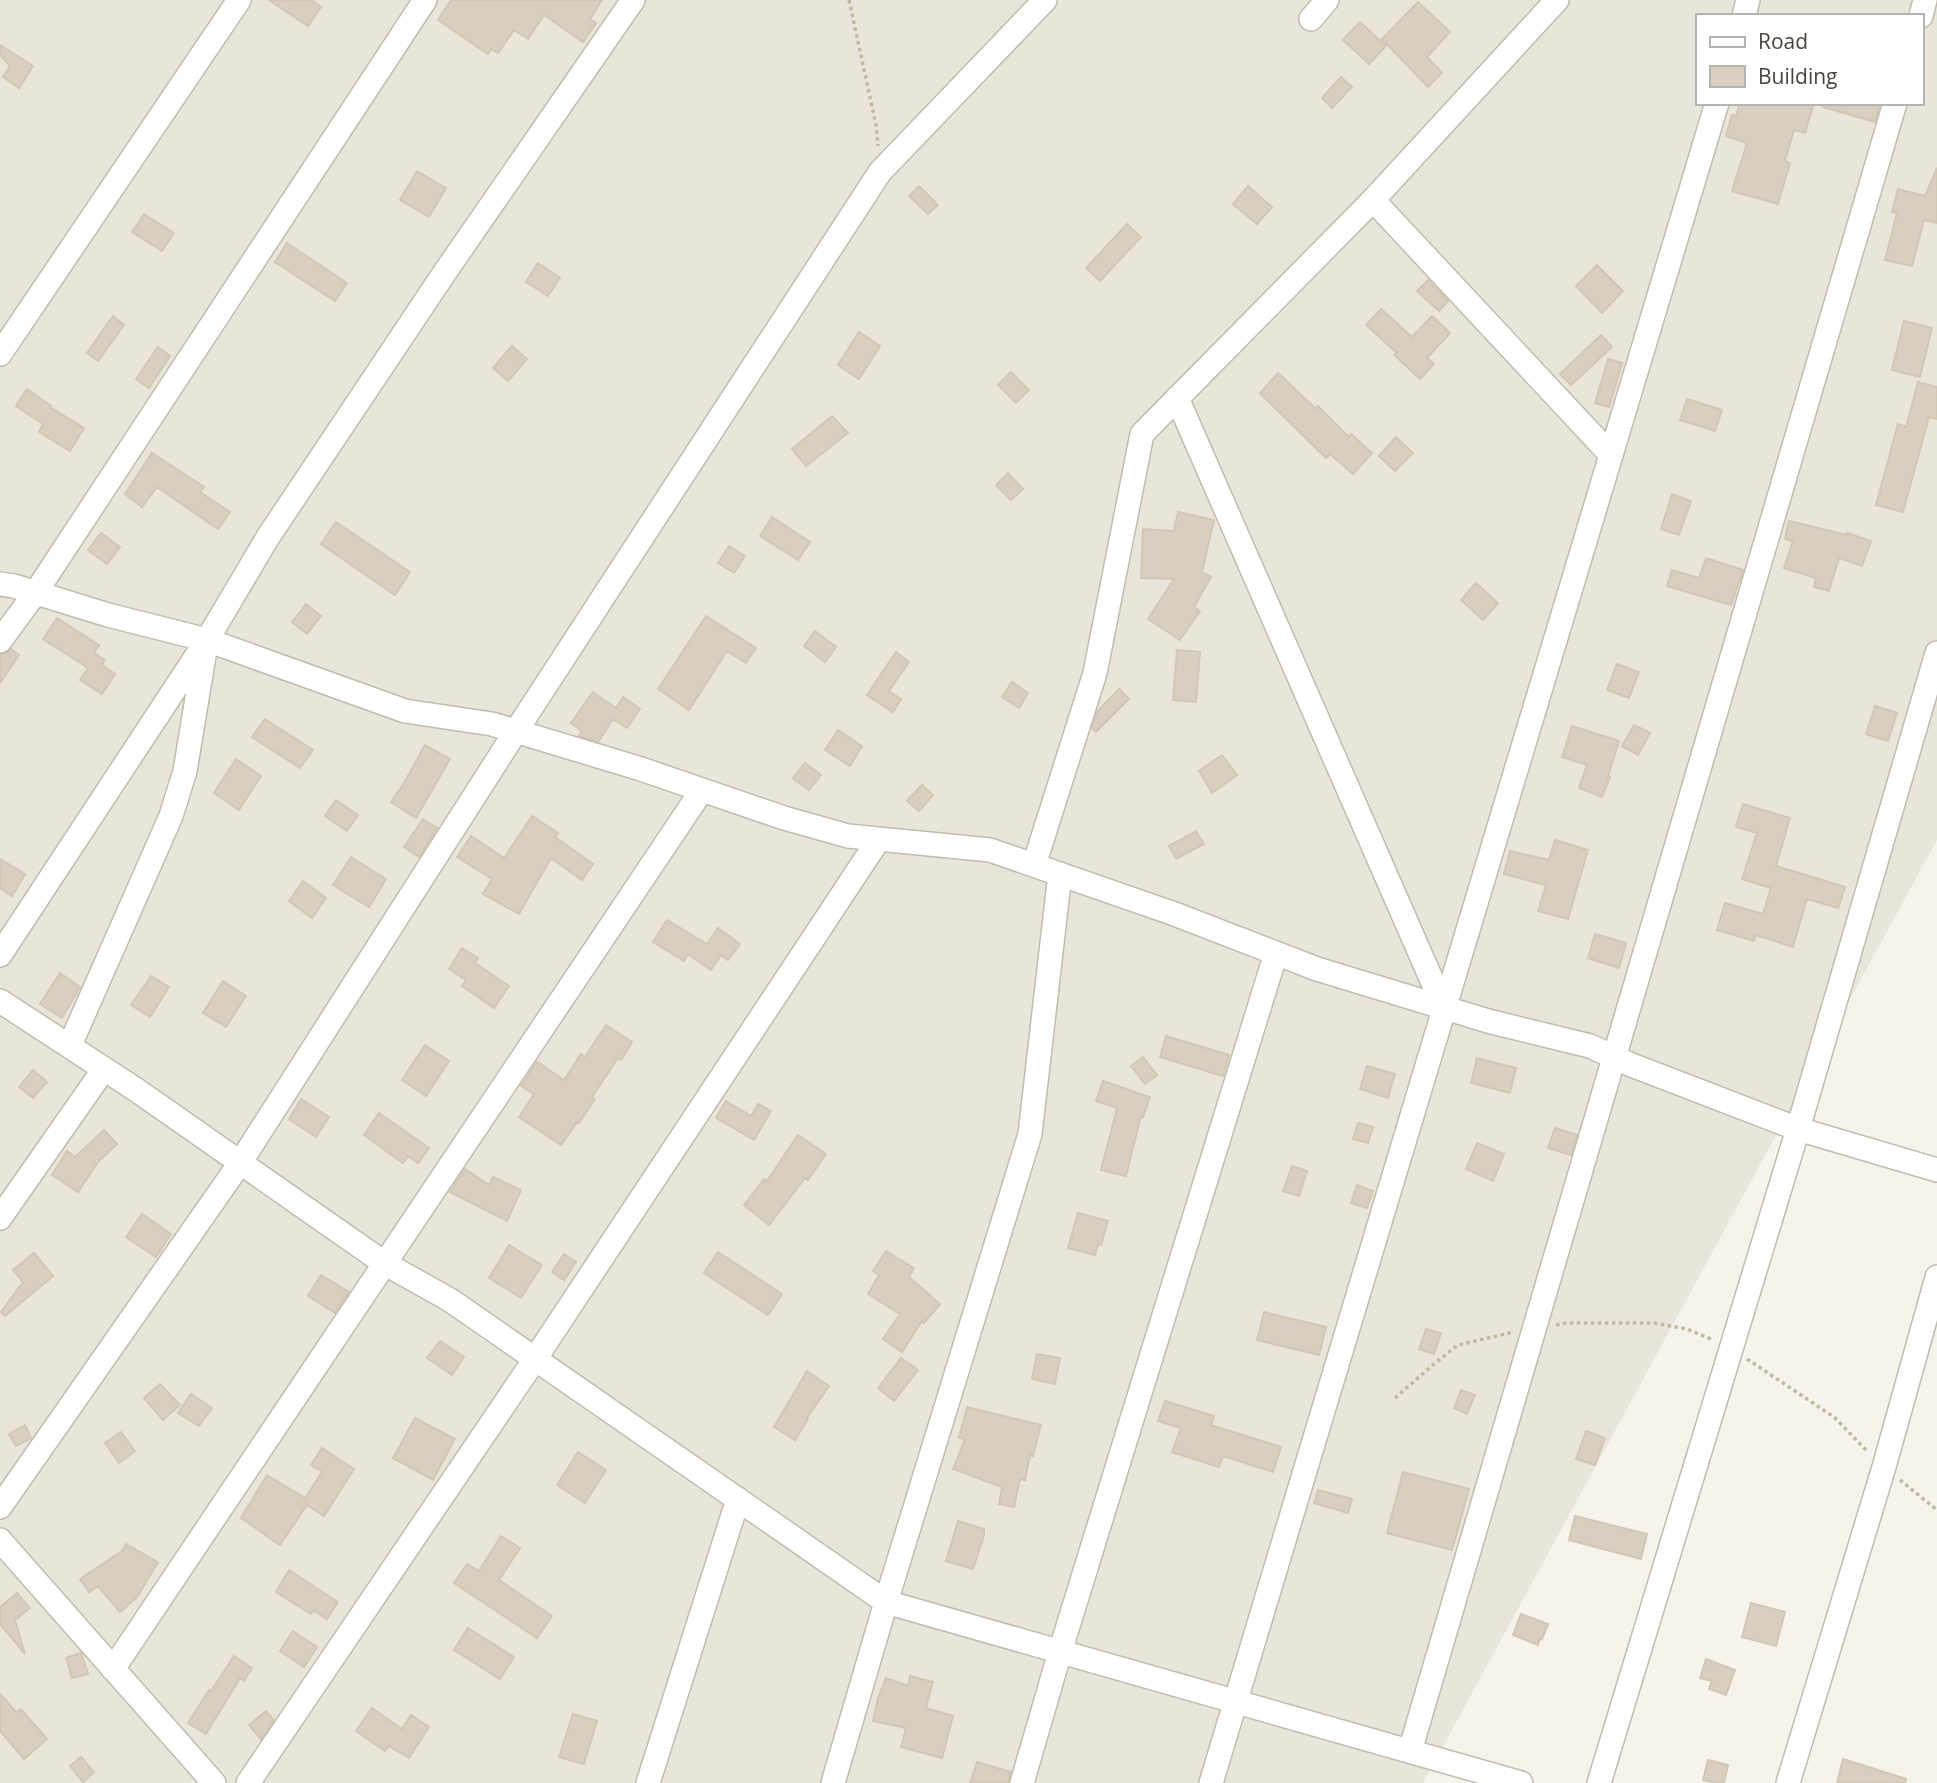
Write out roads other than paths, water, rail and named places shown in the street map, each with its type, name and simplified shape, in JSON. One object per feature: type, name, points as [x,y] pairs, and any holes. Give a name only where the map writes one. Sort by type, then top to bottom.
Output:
[{"type":"street","points":[[0,354],[239,0]]},
{"type":"street","points":[[0,641],[36,593],[425,0]]},
{"type":"street","points":[[0,955],[207,640],[268,537],[443,275],[633,0]]},
{"type":"street","points":[[0,1507],[240,1163],[516,731],[880,172],[1045,0]]},
{"type":"street","points":[[1311,19],[1327,0]]},
{"type":"street","points":[[1034,866],[1094,673],[1142,434],[1373,200],[1557,0]]},
{"type":"street","points":[[1210,1783],[1716,105]]},
{"type":"street","points":[[1410,1751],[1894,105]]},
{"type":"street","points":[[1373,200],[1611,455]]},
{"type":"street","points":[[1177,398],[1444,1008]]},
{"type":"street","points":[[0,584],[207,640],[405,710],[492,724],[516,731],[641,769],[784,818],[848,836],[990,850],[1172,913],[1317,969],[1488,1021],[1590,1045],[1614,1057],[1798,1129],[1937,1170]]},
{"type":"street","points":[[70,1045],[171,816],[185,771],[207,640]]},
{"type":"street","points":[[1599,1783],[1798,1129],[1937,653]]},
{"type":"street","points":[[113,1669],[702,790]]},
{"type":"street","points":[[248,1783],[535,1359],[878,839]]},
{"type":"street","points":[[833,1783],[1030,1134],[1060,874]]},
{"type":"street","points":[[1022,1783],[1276,953]]},
{"type":"street","points":[[0,1001],[70,1045],[384,1263],[450,1300],[886,1602],[1521,1783]]},
{"type":"street","points":[[0,1217],[104,1069]]},
{"type":"street","points":[[1788,1783],[1884,1467],[1937,1277]]},
{"type":"street","points":[[648,1783],[738,1499]]},
{"type":"street","points":[[0,1540],[214,1783]]}]
